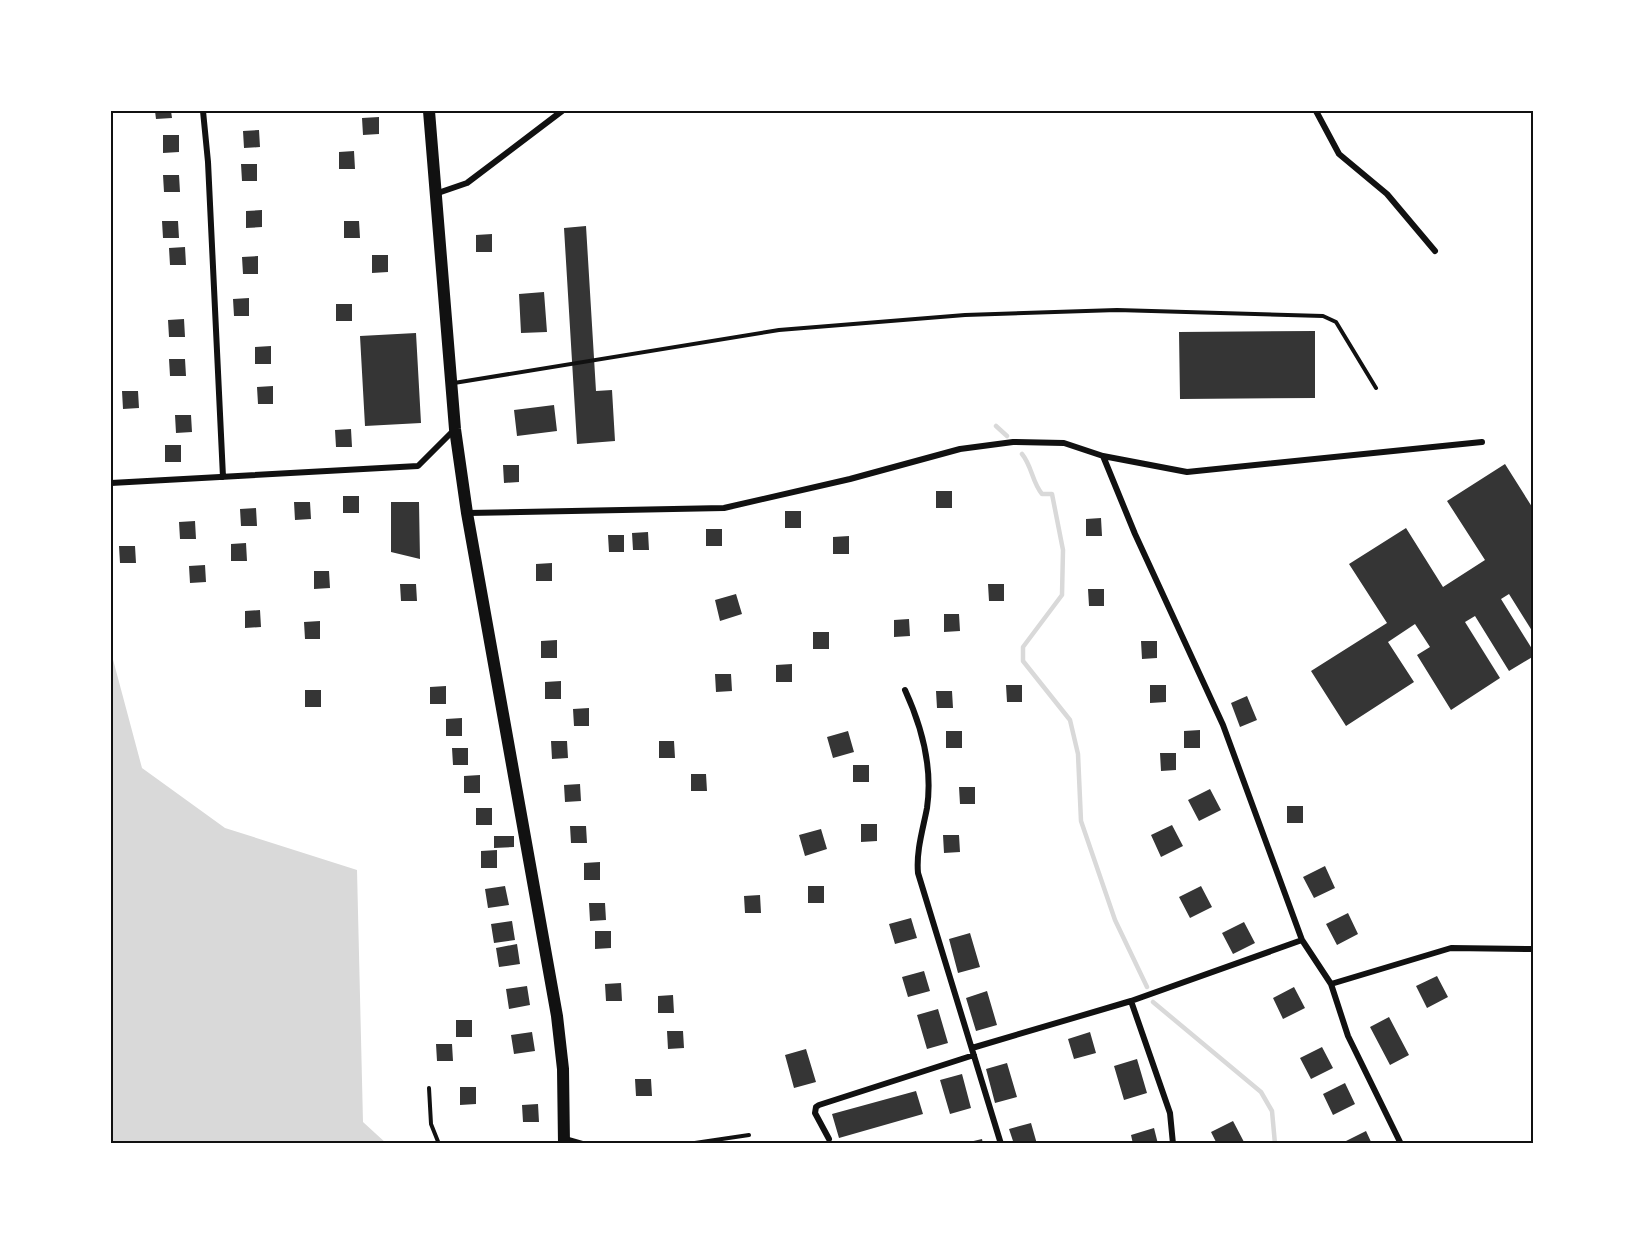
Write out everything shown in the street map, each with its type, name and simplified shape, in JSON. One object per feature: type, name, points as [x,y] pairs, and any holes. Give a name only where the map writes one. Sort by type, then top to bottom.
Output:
[{"type":"main road","points":[[429,111],[454,429],[557,1016],[563,1069],[564,1141]]},
{"type":"street","points":[[203,111],[208,162],[223,477]]},
{"type":"street","points":[[435,194],[467,183],[562,111]]},
{"type":"street","points":[[1316,111],[1340,154],[1387,194],[1435,251]]},
{"type":"street","points":[[111,483],[418,466],[454,429]]},
{"type":"street","points":[[467,513],[724,508],[850,479],[960,449],[1013,442],[1064,443],[1103,456],[1187,472],[1482,442]]},
{"type":"street","points":[[1103,456],[1135,534],[1222,725],[1302,940],[1331,984],[1348,1036],[1401,1144]]},
{"type":"street","points":[[905,690],[915,712],[928,760],[927,805],[917,862],[918,873],[1001,1144]]},
{"type":"street","points":[[972,1048],[1131,1001],[1302,940]]},
{"type":"street","points":[[1331,984],[1451,948],[1534,949]]},
{"type":"street","points":[[1131,1001],[1170,1113],[1173,1144]]},
{"type":"street","points":[[829,1139],[815,1113],[819,1105],[974,1055]]},
{"type":"lane","points":[[451,383],[779,330],[965,315],[1118,310],[1323,316],[1336,322],[1376,388]]},
{"type":"lane","points":[[429,1088],[432,1124],[439,1144]]},
{"type":"lane","points":[[688,1144],[749,1135]]},
{"type":"lane","points":[[564,1141],[586,1144]]},
{"type":"shaded area","points":[[111,652],[142,768],[225,828],[357,870],[363,1122],[387,1144],[111,1144]]},
{"type":"building","points":[[155,111],[171,111],[172,118],[156,119]]},
{"type":"building","points":[[379,117],[379,134],[363,135],[362,118]]},
{"type":"building","points":[[259,130],[260,147],[244,148],[243,131]]},
{"type":"building","points":[[163,135],[179,135],[179,152],[163,153]]},
{"type":"building","points":[[354,151],[355,169],[339,169],[339,152]]},
{"type":"building","points":[[241,164],[257,164],[257,181],[242,181]]},
{"type":"building","points":[[163,175],[179,175],[180,192],[164,192]]},
{"type":"building","points":[[262,210],[262,227],[246,228],[246,211]]},
{"type":"building","points":[[162,221],[178,221],[179,238],[163,238]]},
{"type":"building","points":[[344,221],[359,221],[360,238],[344,238]]},
{"type":"building","points":[[586,226],[596,391],[612,390],[615,441],[577,444],[564,228]]},
{"type":"building","points":[[492,234],[492,252],[476,252],[476,235]]},
{"type":"building","points":[[185,247],[186,265],[170,265],[169,248]]},
{"type":"building","points":[[372,255],[388,255],[388,272],[372,273]]},
{"type":"building","points":[[258,256],[258,274],[243,274],[242,257]]},
{"type":"building","points":[[544,292],[547,332],[521,333],[519,294]]},
{"type":"building","points":[[249,298],[249,316],[234,316],[233,299]]},
{"type":"building","points":[[336,304],[352,304],[352,321],[336,321]]},
{"type":"building","points":[[184,319],[185,337],[169,337],[168,320]]},
{"type":"building","points":[[1315,331],[1315,398],[1180,399],[1179,332]]},
{"type":"building","points":[[416,333],[421,423],[365,426],[360,336]]},
{"type":"building","points":[[271,346],[271,364],[255,364],[255,347]]},
{"type":"building","points":[[169,359],[185,359],[186,376],[170,376]]},
{"type":"building","points":[[273,386],[273,404],[258,404],[257,387]]},
{"type":"building","points":[[122,391],[138,391],[139,408],[123,409]]},
{"type":"building","points":[[554,405],[557,431],[517,436],[514,410]]},
{"type":"building","points":[[175,415],[191,415],[192,432],[176,433]]},
{"type":"building","points":[[351,429],[352,447],[336,447],[335,430]]},
{"type":"building","points":[[165,445],[181,445],[181,462],[165,462]]},
{"type":"building","points":[[1505,464],[1534,510],[1534,547],[1531,549],[1534,554],[1534,634],[1509,594],[1501,599],[1534,652],[1534,656],[1509,671],[1475,616],[1465,622],[1500,678],[1451,710],[1417,655],[1430,647],[1415,624],[1388,642],[1414,682],[1346,726],[1311,671],[1387,623],[1349,564],[1406,528],[1443,587],[1485,560],[1447,501]]},
{"type":"building","points":[[503,465],[519,465],[519,482],[504,483]]},
{"type":"building","points":[[936,491],[952,491],[952,508],[936,508]]},
{"type":"building","points":[[343,496],[359,496],[359,513],[343,513]]},
{"type":"building","points":[[294,502],[310,502],[311,519],[295,520]]},
{"type":"building","points":[[391,502],[419,502],[420,559],[391,552]]},
{"type":"building","points":[[256,508],[257,526],[241,526],[240,509]]},
{"type":"building","points":[[785,511],[801,511],[801,528],[785,528]]},
{"type":"building","points":[[1101,518],[1102,536],[1086,536],[1086,519]]},
{"type":"building","points":[[195,521],[196,539],[180,539],[179,522]]},
{"type":"building","points":[[706,529],[722,529],[722,546],[706,546]]},
{"type":"building","points":[[648,532],[649,550],[633,550],[632,533]]},
{"type":"building","points":[[608,535],[624,535],[624,552],[609,552]]},
{"type":"building","points":[[849,536],[849,554],[833,554],[833,537]]},
{"type":"building","points":[[246,543],[247,561],[231,561],[231,544]]},
{"type":"building","points":[[119,546],[135,546],[136,563],[120,563]]},
{"type":"building","points":[[552,563],[552,581],[536,581],[536,564]]},
{"type":"building","points":[[205,565],[206,582],[190,583],[189,566]]},
{"type":"building","points":[[314,571],[329,571],[330,588],[314,589]]},
{"type":"building","points":[[400,584],[416,584],[417,601],[401,601]]},
{"type":"building","points":[[988,584],[1004,584],[1004,601],[989,601]]},
{"type":"building","points":[[1088,589],[1104,589],[1104,606],[1089,606]]},
{"type":"building","points":[[736,594],[742,614],[720,621],[715,600]]},
{"type":"building","points":[[260,610],[261,627],[245,628],[245,611]]},
{"type":"building","points":[[944,614],[959,614],[960,631],[944,632]]},
{"type":"building","points":[[909,619],[910,636],[894,637],[894,620]]},
{"type":"building","points":[[320,621],[320,639],[305,639],[304,622]]},
{"type":"building","points":[[813,632],[829,632],[829,649],[813,649]]},
{"type":"building","points":[[557,640],[557,658],[541,658],[541,641]]},
{"type":"building","points":[[1141,641],[1157,641],[1157,658],[1142,659]]},
{"type":"building","points":[[792,664],[792,682],[776,682],[776,665]]},
{"type":"building","points":[[715,674],[731,674],[732,691],[716,692]]},
{"type":"building","points":[[561,681],[561,699],[545,699],[545,682]]},
{"type":"building","points":[[1006,685],[1022,685],[1022,702],[1007,702]]},
{"type":"building","points":[[1150,685],[1166,685],[1166,702],[1150,703]]},
{"type":"building","points":[[446,686],[446,704],[430,704],[430,687]]},
{"type":"building","points":[[305,690],[321,690],[321,707],[305,707]]},
{"type":"building","points":[[936,691],[952,691],[953,708],[937,708]]},
{"type":"building","points":[[1247,696],[1257,720],[1240,727],[1231,703]]},
{"type":"building","points":[[589,708],[589,726],[574,726],[573,709]]},
{"type":"building","points":[[462,718],[462,736],[446,736],[446,719]]},
{"type":"building","points":[[1200,730],[1200,748],[1184,748],[1184,731]]},
{"type":"building","points":[[848,731],[854,752],[833,758],[827,737]]},
{"type":"building","points":[[946,731],[962,731],[962,748],[946,748]]},
{"type":"building","points":[[551,741],[567,741],[568,758],[552,759]]},
{"type":"building","points":[[659,741],[674,741],[675,758],[659,758]]},
{"type":"building","points":[[452,748],[468,748],[468,765],[453,765]]},
{"type":"building","points":[[1160,753],[1176,753],[1176,770],[1161,771]]},
{"type":"building","points":[[853,765],[869,765],[869,782],[853,782]]},
{"type":"building","points":[[691,774],[706,774],[707,791],[691,791]]},
{"type":"building","points":[[480,775],[480,793],[464,793],[464,776]]},
{"type":"building","points":[[580,784],[581,801],[565,802],[564,785]]},
{"type":"building","points":[[959,787],[975,787],[975,804],[960,804]]},
{"type":"building","points":[[1210,789],[1221,810],[1199,821],[1188,800]]},
{"type":"building","points":[[1287,806],[1303,806],[1303,823],[1287,823]]},
{"type":"building","points":[[476,808],[492,808],[492,825],[476,825]]},
{"type":"building","points":[[861,824],[877,824],[877,841],[861,842]]},
{"type":"building","points":[[1172,825],[1183,846],[1161,857],[1151,835]]},
{"type":"building","points":[[570,826],[586,826],[587,843],[571,843]]},
{"type":"building","points":[[821,829],[827,849],[805,856],[799,835]]},
{"type":"building","points":[[943,835],[959,835],[960,852],[944,853]]},
{"type":"building","points":[[494,836],[514,836],[514,847],[494,848]]},
{"type":"building","points":[[497,850],[497,868],[481,868],[481,851]]},
{"type":"building","points":[[600,862],[600,880],[584,880],[584,863]]},
{"type":"building","points":[[1325,866],[1335,888],[1314,898],[1303,877]]},
{"type":"building","points":[[505,886],[509,905],[488,908],[485,889]]},
{"type":"building","points":[[808,886],[824,886],[824,903],[808,903]]},
{"type":"building","points":[[1201,886],[1212,907],[1190,918],[1179,897]]},
{"type":"building","points":[[760,895],[761,913],[745,913],[744,896]]},
{"type":"building","points":[[589,903],[605,903],[606,920],[590,921]]},
{"type":"building","points":[[1348,913],[1358,934],[1337,945],[1326,924]]},
{"type":"building","points":[[911,918],[917,938],[895,944],[889,924]]},
{"type":"building","points":[[512,921],[515,940],[494,943],[491,924]]},
{"type":"building","points":[[1244,922],[1255,943],[1233,954],[1222,933]]},
{"type":"building","points":[[595,931],[611,931],[611,948],[595,949]]},
{"type":"building","points":[[970,933],[980,967],[958,973],[949,939]]},
{"type":"building","points":[[517,944],[520,964],[499,967],[496,948]]},
{"type":"building","points":[[924,971],[930,991],[908,997],[902,977]]},
{"type":"building","points":[[1437,976],[1448,997],[1427,1008],[1416,986]]},
{"type":"building","points":[[621,983],[622,1001],[606,1001],[605,984]]},
{"type":"building","points":[[527,986],[530,1005],[509,1009],[506,989]]},
{"type":"building","points":[[1294,987],[1305,1008],[1283,1019],[1273,998]]},
{"type":"building","points":[[987,991],[997,1025],[976,1031],[966,998]]},
{"type":"building","points":[[673,995],[674,1013],[658,1013],[658,996]]},
{"type":"building","points":[[938,1009],[948,1043],[927,1049],[917,1015]]},
{"type":"building","points":[[1389,1017],[1409,1055],[1390,1065],[1370,1027]]},
{"type":"building","points":[[456,1020],[472,1020],[472,1037],[456,1037]]},
{"type":"building","points":[[667,1031],[683,1031],[684,1048],[668,1049]]},
{"type":"building","points":[[532,1032],[535,1051],[514,1054],[511,1035]]},
{"type":"building","points":[[1090,1032],[1096,1053],[1074,1059],[1068,1039]]},
{"type":"building","points":[[436,1044],[452,1044],[453,1061],[437,1061]]},
{"type":"building","points":[[1322,1047],[1333,1068],[1311,1079],[1300,1058]]},
{"type":"building","points":[[806,1049],[816,1082],[794,1088],[785,1055]]},
{"type":"building","points":[[1137,1059],[1147,1093],[1124,1100],[1114,1066]]},
{"type":"building","points":[[1007,1063],[1017,1097],[995,1103],[986,1069]]},
{"type":"building","points":[[962,1074],[971,1108],[950,1114],[940,1080]]},
{"type":"building","points":[[635,1079],[651,1079],[652,1096],[636,1096]]},
{"type":"building","points":[[1345,1083],[1355,1104],[1333,1115],[1323,1094]]},
{"type":"building","points":[[460,1087],[476,1087],[476,1104],[460,1105]]},
{"type":"building","points":[[916,1091],[923,1114],[839,1138],[832,1114]]},
{"type":"building","points":[[538,1104],[539,1122],[523,1122],[522,1105]]},
{"type":"building","points":[[1233,1121],[1244,1142],[1217,1144],[1211,1132]]},
{"type":"building","points":[[1031,1123],[1037,1144],[1014,1144],[1009,1129]]},
{"type":"building","points":[[1154,1128],[1158,1144],[1133,1144],[1131,1135]]},
{"type":"building","points":[[1366,1131],[1372,1144],[1345,1144],[1344,1142]]},
{"type":"building","points":[[982,1139],[983,1144],[965,1144],[965,1143]]},
{"type":"waterway","points":[[996,426],[1007,436]]},
{"type":"waterway","points":[[1022,454],[1042,494],[1052,494],[1063,550],[1062,595],[1023,647],[1023,661],[1070,720],[1078,754],[1081,821],[1115,920],[1147,987]]},
{"type":"waterway","points":[[1153,1002],[1261,1092],[1272,1111],[1275,1144]]}]
